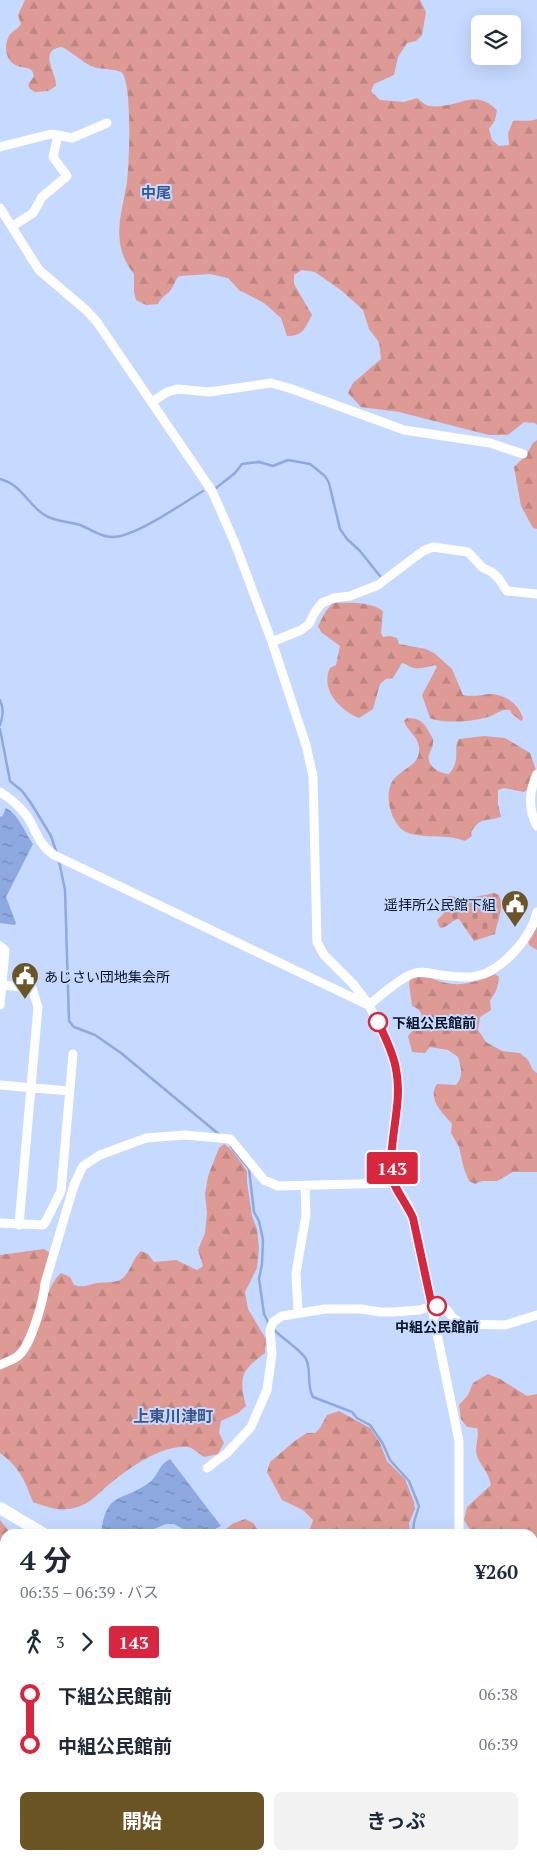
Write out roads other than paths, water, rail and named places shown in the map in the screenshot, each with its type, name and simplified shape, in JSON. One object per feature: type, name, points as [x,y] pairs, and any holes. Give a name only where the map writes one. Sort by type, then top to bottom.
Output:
[{"type":"highway","points":[[0,1508],[36,1529]]},
{"type":"street","points":[[0,148],[51,134],[72,138],[107,123]]},
{"type":"street","points":[[13,226],[33,213],[42,197],[67,176],[53,158],[58,135]]},
{"type":"street","points":[[0,208],[39,270],[86,310],[97,322],[212,491],[251,584],[272,642],[306,744],[313,776],[317,942],[324,955],[354,985],[369,1005],[397,1069],[398,1096],[394,1120],[391,1173],[394,1183],[408,1205],[415,1226],[459,1441],[459,1529]]},
{"type":"street","points":[[152,402],[167,392],[178,389],[208,392],[271,383],[404,430],[490,443],[523,454]]},
{"type":"street","points":[[272,642],[310,624],[315,612],[322,603],[334,598],[350,596],[378,585],[423,551],[433,547],[468,552],[483,568],[492,572],[507,591],[537,594]]},
{"type":"street","points":[[537,774],[530,795],[530,806],[537,826]]},
{"type":"street","points":[[1,795],[15,803],[27,816],[43,847],[58,857],[369,1005]]},
{"type":"street","points":[[369,1005],[412,973],[423,972],[447,976],[475,977],[486,974],[505,960],[523,941],[536,918],[537,912]]},
{"type":"street","points":[[0,946],[5,950],[0,1005]]},
{"type":"street","points":[[2,986],[32,988],[38,1007],[20,1225]]},
{"type":"street","points":[[0,1223],[39,1226],[45,1224],[60,1195],[73,1054]]},
{"type":"street","points":[[0,1085],[69,1091]]},
{"type":"street","points":[[0,1365],[18,1356],[27,1344],[44,1298],[45,1283],[74,1185],[83,1166],[100,1155],[146,1138],[185,1135],[223,1138],[233,1142],[264,1180],[278,1186],[394,1183]]},
{"type":"street","points":[[298,1313],[296,1273],[306,1215],[305,1186]]},
{"type":"street","points":[[207,1468],[227,1453],[251,1428],[267,1390],[271,1365],[271,1328],[280,1317],[338,1308],[394,1312],[420,1310],[432,1306],[440,1306],[447,1310],[453,1318],[463,1324],[505,1325],[537,1315]]},
{"type":"water","points":[[6,808],[18,820],[33,844],[6,897],[16,923],[15,925],[0,923],[0,816],[2,817]]},
{"type":"water","points":[[170,1459],[221,1526],[215,1529],[183,1529],[174,1524],[166,1524],[154,1529],[102,1529],[103,1520],[112,1503],[150,1482],[166,1461]]},
{"type":"waterway","points":[[216,488],[235,473],[242,464],[259,462],[273,466],[288,460],[310,464],[325,476],[329,483],[340,529],[380,576]]},
{"type":"waterway","points":[[0,479],[14,485],[47,517],[80,525],[108,537],[121,536],[133,532],[203,491]]},
{"type":"waterway","points":[[0,700],[3,712],[0,725]]},
{"type":"waterway","points":[[0,729],[10,781],[22,791],[31,803],[51,836],[57,854]]},
{"type":"waterway","points":[[59,861],[65,890],[69,1021],[74,1027],[95,1035],[121,1053],[221,1136]]},
{"type":"waterway","points":[[231,1147],[249,1169],[254,1212],[259,1221],[263,1240],[259,1279],[264,1314],[269,1324]]},
{"type":"waterway","points":[[274,1330],[306,1359],[313,1397],[352,1412],[357,1418],[370,1425],[383,1444],[390,1460],[409,1481],[419,1506],[413,1529]]},
{"type":"place","name":"遥拝所公民館下組","points":[[515,928]]},
{"type":"place","name":"あじさい団地集会所","points":[[25,1000]]},
{"type":"place","name":"下組公民館前","points":[[378,1022]]},
{"type":"place","name":"中組公民館前","points":[[437,1306]]},
{"type":"district","name":"中尾","points":[[156,192]]},
{"type":"district","name":"上東川津町","points":[[173,1416]]}]
